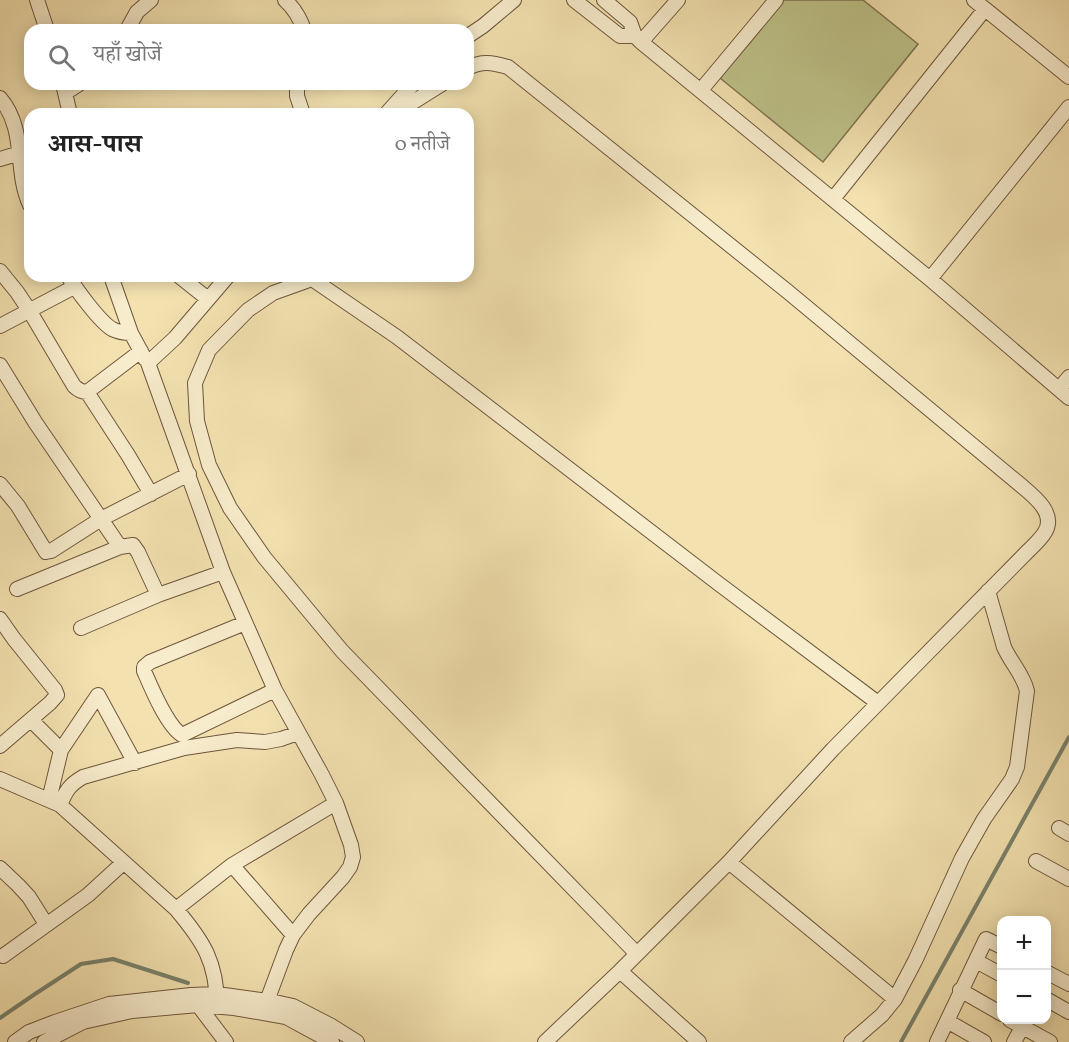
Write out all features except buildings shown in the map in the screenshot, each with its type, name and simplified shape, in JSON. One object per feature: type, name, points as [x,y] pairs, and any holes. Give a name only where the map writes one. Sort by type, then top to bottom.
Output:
[{"type":"street","points":[[36,0],[45,24]]},
{"type":"street","points":[[130,24],[136,12],[151,0]]},
{"type":"street","points":[[285,0],[293,7],[302,24]]},
{"type":"street","points":[[474,32],[514,0]]},
{"type":"street","points":[[574,0],[620,36],[638,39]]},
{"type":"street","points":[[604,0],[630,22],[638,39],[930,279],[1064,394],[1069,377]]},
{"type":"street","points":[[638,39],[678,0]]},
{"type":"street","points":[[701,90],[776,0]]},
{"type":"street","points":[[974,0],[1069,77]]},
{"type":"street","points":[[833,199],[985,9]]},
{"type":"street","points":[[474,66],[489,62],[508,67],[787,291],[1040,502],[1048,517],[1046,530],[1028,551],[833,749],[729,862],[546,1041]]},
{"type":"street","points":[[64,90],[69,108]]},
{"type":"street","points":[[297,90],[301,108]]},
{"type":"street","points":[[391,108],[408,90]]},
{"type":"street","points":[[404,108],[432,90]]},
{"type":"street","points":[[0,98],[13,120],[24,183]]},
{"type":"street","points":[[930,279],[1069,107]]},
{"type":"street","points":[[0,159],[20,153]]},
{"type":"street","points":[[0,271],[28,310],[74,386],[82,392],[87,392],[175,338],[223,282]]},
{"type":"street","points":[[0,326],[70,282]]},
{"type":"street","points":[[72,282],[103,322],[121,333],[131,333]]},
{"type":"street","points":[[113,282],[131,333],[144,357],[189,474],[223,572],[275,690],[336,803],[351,845],[353,857],[350,867],[293,935],[267,1001]]},
{"type":"street","points":[[186,282],[208,299]]},
{"type":"street","points":[[303,282],[273,293],[248,310],[209,350],[195,383],[197,421],[208,465],[230,508],[264,557],[342,651],[637,954]]},
{"type":"street","points":[[320,282],[397,337],[709,577],[878,703]]},
{"type":"street","points":[[0,365],[34,422],[120,547]]},
{"type":"street","points":[[87,392],[151,494]]},
{"type":"street","points":[[0,484],[18,506],[46,552],[101,519],[189,474]]},
{"type":"street","points":[[17,589],[120,547],[133,545],[158,595]]},
{"type":"street","points":[[81,628],[158,595],[223,572]]},
{"type":"street","points":[[851,1042],[882,1015],[895,999],[962,858],[1012,779],[1017,767],[1027,691],[1021,674],[1007,656],[988,591]]},
{"type":"street","points":[[0,618],[57,695],[32,720],[0,746]]},
{"type":"street","points":[[245,623],[150,662],[144,671],[159,704],[176,731],[182,735],[275,690]]},
{"type":"street","points":[[54,803],[61,750],[98,694],[135,763]]},
{"type":"street","points":[[32,720],[61,750]]},
{"type":"street","points":[[54,803],[73,783],[83,777],[183,748],[237,740],[265,742],[298,733]]},
{"type":"street","points":[[0,779],[54,803],[176,909],[191,927],[212,964],[217,1000]]},
{"type":"street","points":[[176,909],[232,865],[336,803]]},
{"type":"street","points":[[1035,861],[1069,879]]},
{"type":"street","points":[[729,862],[895,999]]},
{"type":"street","points":[[3,956],[88,895],[123,863]]},
{"type":"street","points":[[232,865],[293,935]]},
{"type":"street","points":[[0,868],[29,897],[46,924]]},
{"type":"street","points":[[937,1042],[986,939],[997,944]]},
{"type":"street","points":[[976,961],[997,972]]},
{"type":"street","points":[[620,971],[699,1042]]},
{"type":"street","points":[[1051,977],[1069,984]]},
{"type":"street","points":[[960,990],[997,1011]]},
{"type":"street","points":[[15,1042],[29,1032],[109,1004],[191,995],[286,1017],[332,1042]]},
{"type":"street","points":[[44,1042],[83,1022],[132,1011],[198,1005],[217,1000],[267,1001],[292,1006],[357,1042]]},
{"type":"street","points":[[1051,1001],[1069,1012]]},
{"type":"street","points":[[198,1005],[226,1042]]},
{"type":"street","points":[[947,1021],[984,1042]]},
{"type":"street","points":[[1014,1042],[1019,1024]]},
{"type":"street","points":[[1023,1024],[1050,1042]]},
{"type":"green space","points":[[783,0],[863,0],[918,44],[823,162],[720,78]]},
{"type":"waterway","points":[[901,1042],[1069,737]]},
{"type":"waterway","points":[[0,1018],[81,964],[113,959],[188,983]]}]
